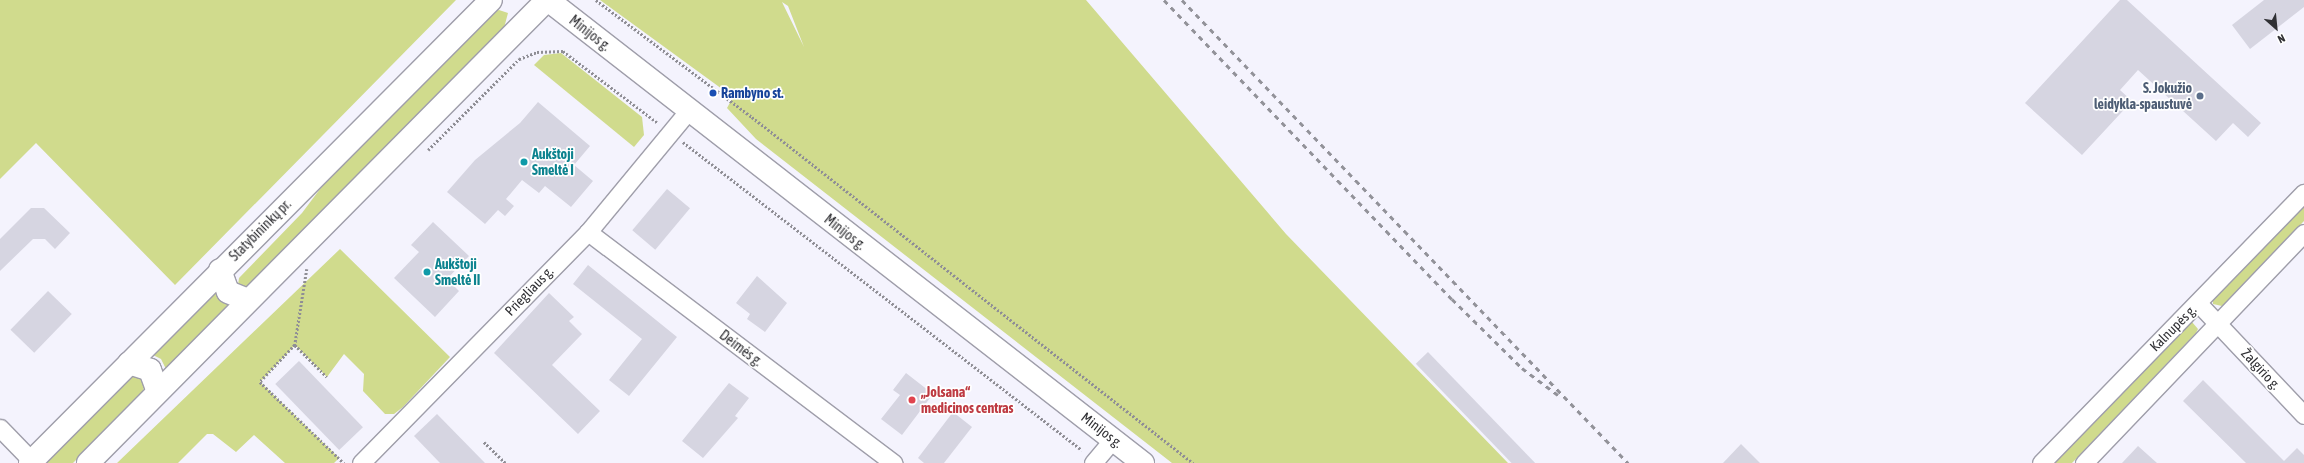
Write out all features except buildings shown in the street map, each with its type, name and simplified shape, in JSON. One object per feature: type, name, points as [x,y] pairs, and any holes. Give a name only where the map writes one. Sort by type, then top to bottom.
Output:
[{"type":"main road","name":"Statybininkų pr.","points":[[31,462],[220,270],[492,0]]},
{"type":"main road","points":[[88,463],[547,0]]},
{"type":"main road","name":"Minijos g.","points":[[547,0],[688,111],[1113,438],[1143,463]]},
{"type":"main road","points":[[220,270],[228,292],[248,300]]},
{"type":"main road","points":[[129,363],[150,370],[158,392]]},
{"type":"street","name":"Priegliaus g.","points":[[361,463],[588,232],[688,111]]},
{"type":"street","name":"Kalnupės g.","points":[[2041,463],[2304,194]]},
{"type":"street","name":"Deimės g.","points":[[588,232],[893,463]]},
{"type":"street","name":"Kalnupės g.","points":[[2084,463],[2217,322],[2304,233]]},
{"type":"street","name":"Žalgirio g.","points":[[2198,303],[2304,415]]},
{"type":"street","points":[[0,428],[31,462]]},
{"type":"street","points":[[1094,462],[1113,438]]},
{"type":"path","points":[[596,0],[752,117],[1193,463]]},
{"type":"path","points":[[519,59],[537,52],[563,51],[670,132],[1094,462]]},
{"type":"path","points":[[307,269],[295,345],[260,382],[344,463]]},
{"type":"path","points":[[295,345],[327,377]]},
{"type":"path","points":[[484,442],[506,463]]},
{"type":"green space","points":[[0,0],[456,0],[175,285],[36,143],[0,179]]},
{"type":"green space","points":[[600,0],[1086,0],[1286,234],[1508,463],[1172,463],[756,139],[727,108],[733,97]],"holes":[[[782,2],[788,6],[804,47]]]},
{"type":"green space","points":[[499,10],[508,13],[504,28],[248,287],[238,285],[239,278],[302,213],[335,169],[492,12]]},
{"type":"green space","points":[[561,53],[642,117],[644,135],[634,147],[534,65],[544,55]]},
{"type":"green space","points":[[2304,202],[2304,221],[2222,306],[2213,304],[2213,297]]},
{"type":"green space","points":[[340,249],[450,357],[403,407],[394,414],[385,414],[363,391],[364,374],[344,354],[327,377],[295,345],[260,382],[339,458],[334,463],[285,463],[254,435],[236,452],[213,434],[207,434],[178,463],[117,463]]},
{"type":"green space","points":[[218,287],[233,302],[166,369],[161,359],[151,354]]},
{"type":"green space","points":[[2192,322],[2198,329],[2196,333],[2072,463],[2055,463]]},
{"type":"green space","points":[[131,376],[140,377],[145,385],[142,393],[73,463],[43,463]]},
{"type":"railway","points":[[1164,0],[1452,299],[1522,368],[1558,395]]},
{"type":"railway","points":[[1182,0],[1628,463]]},
{"type":"place","name":"Rambyno st.","points":[[713,93]]},
{"type":"place","name":"S. Jokužio leidykla-spaustuvė","points":[[2200,96]]},
{"type":"place","name":"Aukštoji Smeltė I","points":[[524,162]]},
{"type":"place","name":"Aukštoji Smeltė II","points":[[427,272]]},
{"type":"place","name":"„Jolsana“ medicinos centras","points":[[912,400]]}]
